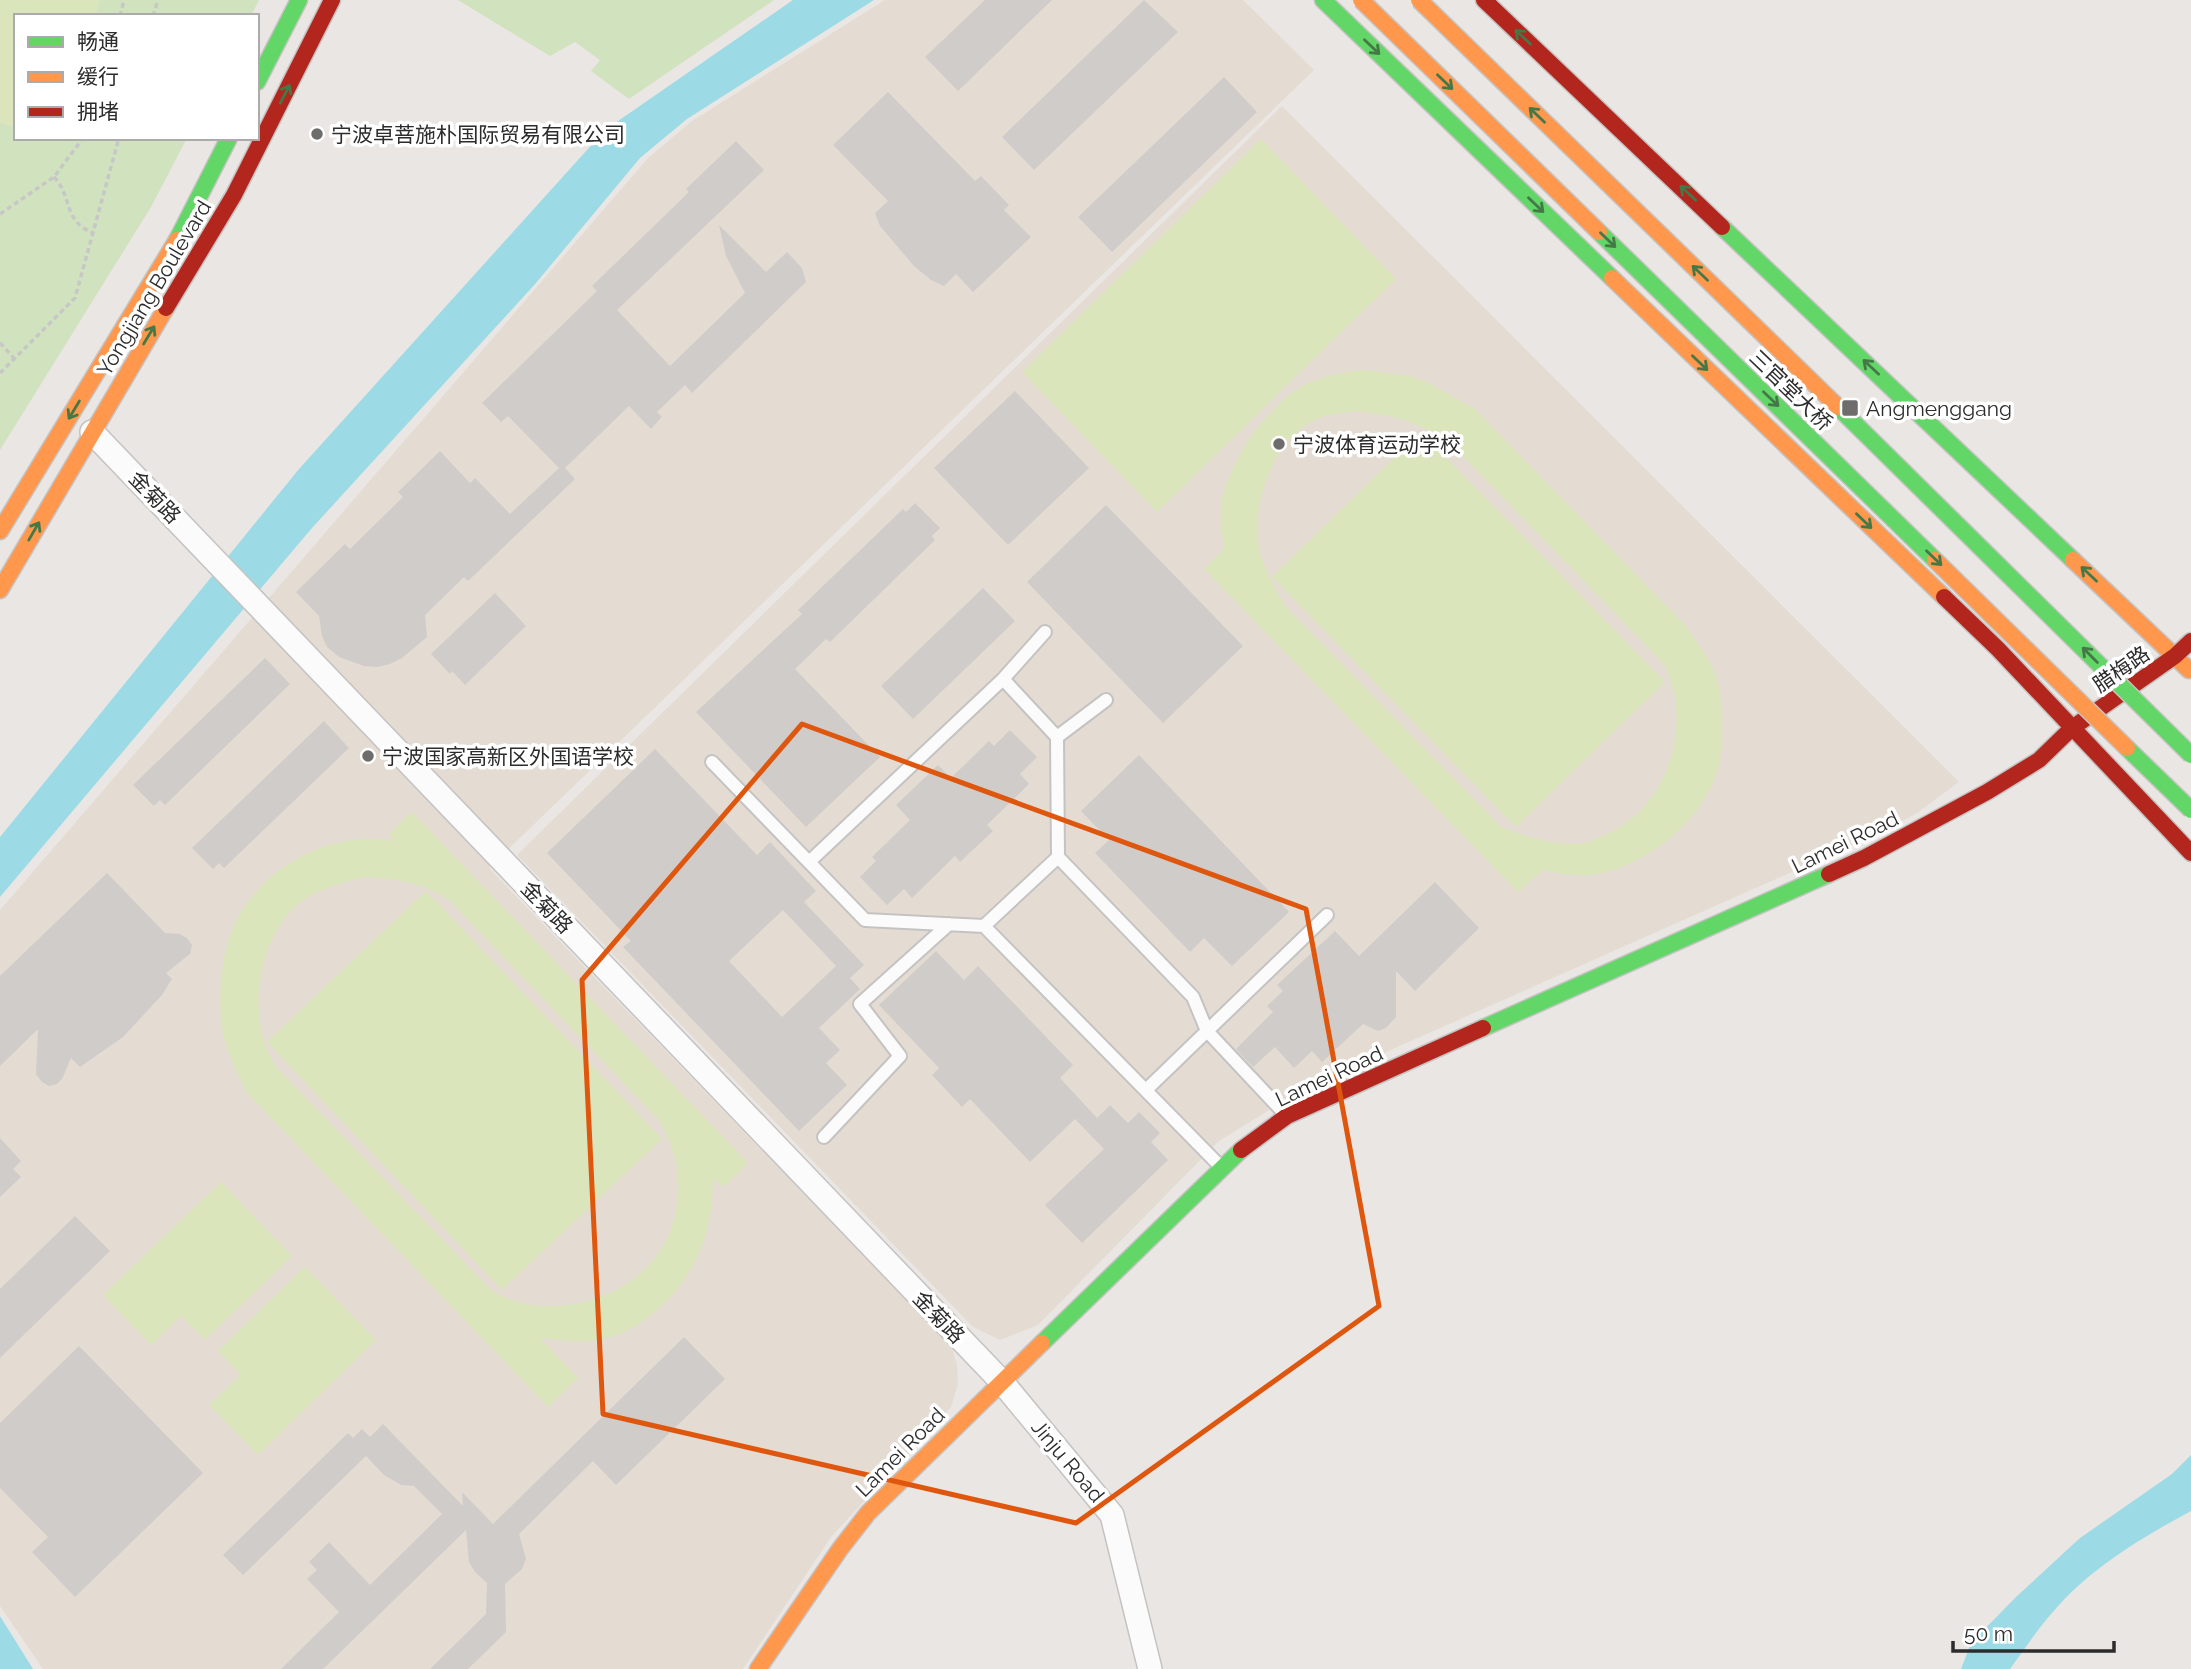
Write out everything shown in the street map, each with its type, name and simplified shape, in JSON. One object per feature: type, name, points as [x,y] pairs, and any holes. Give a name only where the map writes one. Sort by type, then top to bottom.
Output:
[{"type":"street","points":[[259,78],[299,0]]},
{"type":"street","name":"Yongjiang Boulevard","points":[[0,590],[234,195],[332,0]]},
{"type":"street","points":[[1323,0],[1998,649],[2191,853]]},
{"type":"street","name":"三官堂大桥","points":[[1361,0],[2191,810]]},
{"type":"street","name":"三官堂大桥","points":[[1419,0],[2191,755]]},
{"type":"street","points":[[1484,0],[2191,672]]},
{"type":"street","name":"Yongjiang Boulevard","points":[[0,531],[182,231],[228,140]]},
{"type":"street","name":"金菊路","points":[[92,432],[1002,1382]]},
{"type":"street","name":"腊梅路","points":[[2073,729],[2175,656],[2191,641]]},
{"type":"street","name":"Lamei Road","points":[[758,1669],[832,1559],[867,1513],[1221,1167],[1257,1136],[1287,1116],[1864,858],[2039,760],[2073,729]]},
{"type":"street","name":"Jinju Road","points":[[1002,1382],[1112,1515],[1150,1669]]},
{"type":"lane","points":[[809,862],[1003,679],[1045,632]]},
{"type":"lane","points":[[1003,679],[1057,737],[1058,857],[1193,997],[1207,1031],[1287,1116]]},
{"type":"lane","points":[[1057,737],[1106,700]]},
{"type":"lane","points":[[712,762],[865,920],[985,926],[1221,1167]]},
{"type":"lane","points":[[985,926],[1058,857]]},
{"type":"lane","points":[[1146,1090],[1327,915]]},
{"type":"lane","points":[[824,1137],[900,1056],[860,1004],[949,924]]},
{"type":"path","points":[[0,214],[54,177],[82,140]]},
{"type":"path","points":[[0,373],[75,298],[118,140]]},
{"type":"path","points":[[54,177],[61,184],[71,216],[80,228],[93,233]]},
{"type":"path","points":[[0,343],[14,358]]},
{"type":"highlighted area","points":[[802,724],[1306,909],[1379,1306],[1076,1523],[603,1414],[582,980]]},
{"type":"shaded area","name":"宁波国家高新区外国语学校","points":[[885,0],[1243,0],[1314,70],[489,868],[951,1346],[957,1364],[958,1384],[951,1407],[831,1537],[743,1669],[43,1669],[0,1606],[0,910],[648,158],[692,121]]},
{"type":"shaded area","name":"宁波体育运动学校","points":[[1282,106],[1959,782],[1917,813],[1882,832],[1305,1088],[1219,1141],[1038,1325],[1000,1340],[973,1327],[517,855]]},
{"type":"green space","points":[[0,0],[259,0],[252,14],[14,14],[14,140],[186,140],[151,207],[0,450]]},
{"type":"green space","points":[[0,0],[100,0],[96,14],[14,14],[14,126],[0,123]]},
{"type":"green space","points":[[458,0],[774,0],[629,99],[591,71],[600,60],[575,42],[550,56]]},
{"type":"green space","points":[[1261,139],[1396,279],[1157,512],[1022,372]]},
{"type":"green space","points":[[1364,370],[1410,376],[1429,383],[1475,409],[1686,626],[1707,656],[1716,676],[1720,697],[1721,746],[1717,772],[1698,809],[1668,840],[1650,853],[1611,871],[1591,875],[1543,870],[1518,892],[1204,569],[1224,549],[1221,515],[1228,479],[1245,446],[1268,414],[1296,390],[1311,382]],"holes":[[[1359,411],[1400,419],[1422,427],[1457,450],[1665,665],[1675,696],[1675,740],[1670,761],[1651,798],[1637,814],[1620,827],[1584,843],[1563,844],[1541,840],[1500,826],[1285,606],[1271,581],[1258,545],[1257,521],[1270,472],[1287,442],[1311,422],[1322,417]]]},
{"type":"green space","points":[[1421,432],[1665,682],[1516,827],[1272,577]]},
{"type":"green space","points":[[412,812],[748,1163],[724,1187],[713,1178],[710,1215],[700,1251],[683,1281],[660,1308],[631,1328],[599,1340],[540,1338],[578,1378],[548,1407],[246,1092],[224,1040],[220,995],[222,967],[233,928],[252,897],[267,880],[305,855],[348,841],[394,841],[389,834]],"holes":[[[364,877],[419,885],[450,901],[660,1121],[672,1148],[677,1170],[678,1201],[673,1224],[664,1244],[637,1277],[597,1298],[552,1306],[521,1303],[491,1290],[277,1068],[267,1050],[259,1007],[264,962],[271,941],[282,922],[302,901],[328,888]]]},
{"type":"green space","points":[[426,891],[662,1139],[502,1290],[267,1042]]},
{"type":"green space","points":[[221,1182],[292,1256],[205,1340],[181,1316],[151,1345],[103,1295]]},
{"type":"green space","points":[[305,1267],[376,1340],[258,1455],[209,1405],[241,1375],[218,1351]]},
{"type":"water","points":[[793,0],[874,0],[687,119],[640,158],[536,283],[312,528],[0,897],[0,837],[299,469],[605,130]]},
{"type":"water","points":[[2191,1455],[2191,1511],[2153,1532],[2082,1582],[2046,1620],[2010,1669],[1961,1669],[1971,1643],[2016,1597],[2080,1538],[2172,1474]]},
{"type":"water","points":[[0,1616],[33,1669],[0,1669]]},
{"type":"building","points":[[985,0],[1052,0],[958,91],[925,57]]},
{"type":"building","points":[[1144,0],[1178,32],[1034,170],[1002,137]]},
{"type":"building","points":[[1224,77],[1257,112],[1112,252],[1078,217]]},
{"type":"building","points":[[888,92],[975,181],[981,176],[1009,205],[1004,210],[1031,237],[973,292],[956,274],[944,286],[931,280],[914,266],[880,226],[875,213],[888,201],[833,145]]},
{"type":"building","points":[[736,141],[764,170],[617,310],[670,366],[745,293],[726,256],[719,225],[766,272],[787,252],[802,268],[806,282],[692,393],[685,385],[657,412],[662,417],[651,429],[629,406],[565,468],[575,479],[468,581],[464,577],[425,615],[427,637],[402,658],[377,667],[364,666],[339,657],[327,647],[319,616],[296,592],[345,544],[350,549],[403,497],[398,492],[440,451],[470,483],[475,478],[510,514],[559,468],[508,416],[501,422],[482,403],[597,291],[592,286],[689,192],[686,189]]},
{"type":"building","points":[[1015,391],[1089,468],[1008,545],[934,468]]},
{"type":"building","points":[[915,503],[940,528],[932,536],[935,540],[830,642],[826,639],[795,669],[880,757],[806,827],[696,712],[802,614],[798,610],[903,509],[906,512]]},
{"type":"building","points":[[1106,505],[1243,646],[1163,723],[1027,582]]},
{"type":"building","points":[[983,588],[1015,621],[913,719],[881,686]]},
{"type":"building","points":[[495,593],[526,626],[465,685],[431,654]]},
{"type":"building","points":[[265,658],[290,684],[165,805],[160,800],[154,806],[133,785]]},
{"type":"building","points":[[324,721],[349,748],[224,868],[219,863],[213,869],[192,848]]},
{"type":"building","points":[[1010,730],[1037,757],[1020,774],[1029,784],[987,825],[993,831],[960,862],[955,856],[912,898],[904,889],[887,905],[860,877],[876,861],[872,857],[910,820],[896,805],[938,765],[951,778],[989,741],[994,746]]},
{"type":"building","points":[[655,749],[757,855],[770,842],[816,891],[804,902],[864,965],[850,978],[860,989],[819,1028],[840,1050],[826,1063],[847,1085],[799,1131],[623,947],[631,941],[547,853]],"holes":[[[783,910],[836,966],[782,1017],[729,961]]]},
{"type":"building","points":[[1139,755],[1289,912],[1232,966],[1204,938],[1190,952],[1095,853],[1109,840],[1081,811]]},
{"type":"building","points":[[107,873],[165,933],[180,934],[187,938],[192,945],[190,954],[166,973],[172,979],[162,995],[123,1037],[80,1067],[71,1058],[62,1079],[49,1086],[36,1074],[38,1029],[0,1066],[0,976]]},
{"type":"building","points":[[1435,882],[1479,928],[1415,991],[1396,971],[1396,1017],[1386,1028],[1378,1031],[1363,1024],[1322,1062],[1312,1051],[1294,1068],[1275,1047],[1253,1067],[1236,1049],[1273,1012],[1267,1006],[1283,991],[1277,985],[1335,931],[1359,956]]},
{"type":"building","points":[[936,951],[964,980],[978,966],[1073,1065],[1060,1078],[1097,1118],[1110,1105],[1128,1123],[1139,1112],[1160,1133],[1151,1142],[1168,1160],[1082,1243],[1045,1205],[1104,1149],[1075,1119],[1030,1162],[970,1099],[962,1107],[932,1075],[939,1068],[879,1005]]},
{"type":"building","points":[[0,1138],[21,1161],[13,1169],[21,1177],[0,1197]]},
{"type":"building","points":[[75,1216],[110,1251],[0,1358],[0,1289]]},
{"type":"building","points":[[684,1337],[725,1379],[616,1485],[593,1461],[519,1534],[526,1559],[522,1569],[505,1584],[506,1632],[468,1669],[430,1669],[486,1614],[487,1583],[469,1562],[466,1530],[323,1669],[281,1669],[339,1612],[307,1579],[317,1570],[309,1562],[329,1542],[370,1585],[442,1514],[414,1486],[401,1485],[384,1475],[366,1456],[243,1575],[223,1555],[348,1433],[353,1438],[362,1429],[370,1437],[383,1424],[463,1506],[462,1492],[493,1524]]},
{"type":"building","points":[[79,1346],[203,1473],[75,1597],[32,1552],[48,1537],[0,1488],[0,1423]]},
{"type":"traffic: fast","points":[[259,78],[299,0]]},
{"type":"traffic: fast","points":[[1323,0],[1612,278]]},
{"type":"traffic: fast","points":[[177,240],[228,140]]},
{"type":"traffic: fast","points":[[1722,227],[2073,560]]},
{"type":"traffic: fast","points":[[1599,232],[1935,560]]},
{"type":"traffic: fast","points":[[1838,407],[2191,755]]},
{"type":"traffic: fast","points":[[2127,748],[2191,810]]},
{"type":"traffic: fast","points":[[1483,1028],[1829,874]]},
{"type":"traffic: fast","points":[[1042,1343],[1241,1150]]},
{"type":"traffic: slow","points":[[1361,0],[1599,232]]},
{"type":"traffic: slow","points":[[1419,0],[1838,407]]},
{"type":"traffic: slow","points":[[0,531],[177,240]]},
{"type":"traffic: slow","points":[[1612,278],[1944,597]]},
{"type":"traffic: slow","points":[[0,590],[166,308]]},
{"type":"traffic: slow","points":[[1935,560],[2127,748]]},
{"type":"traffic: slow","points":[[2073,560],[2189,670]]},
{"type":"traffic: slow","points":[[758,1669],[840,1549],[868,1513],[1042,1343]]},
{"type":"traffic: jam","points":[[166,308],[234,195],[332,0]]},
{"type":"traffic: jam","points":[[1484,0],[1722,227]]},
{"type":"traffic: jam","points":[[1944,597],[1998,649],[2191,853]]},
{"type":"traffic: jam","points":[[1829,874],[1987,792],[2039,760],[2072,728],[2175,656],[2191,641]]},
{"type":"traffic: jam","points":[[1241,1150],[1287,1116],[1483,1028]]},
{"type":"place","name":"宁波卓菩施朴国际贸易有限公司","points":[[317,134]]},
{"type":"place","name":"Angmenggang","points":[[1850,408]]},
{"type":"place","name":"宁波体育运动学校","points":[[1279,444]]},
{"type":"place","name":"宁波国家高新区外国语学校","points":[[368,756]]}]
